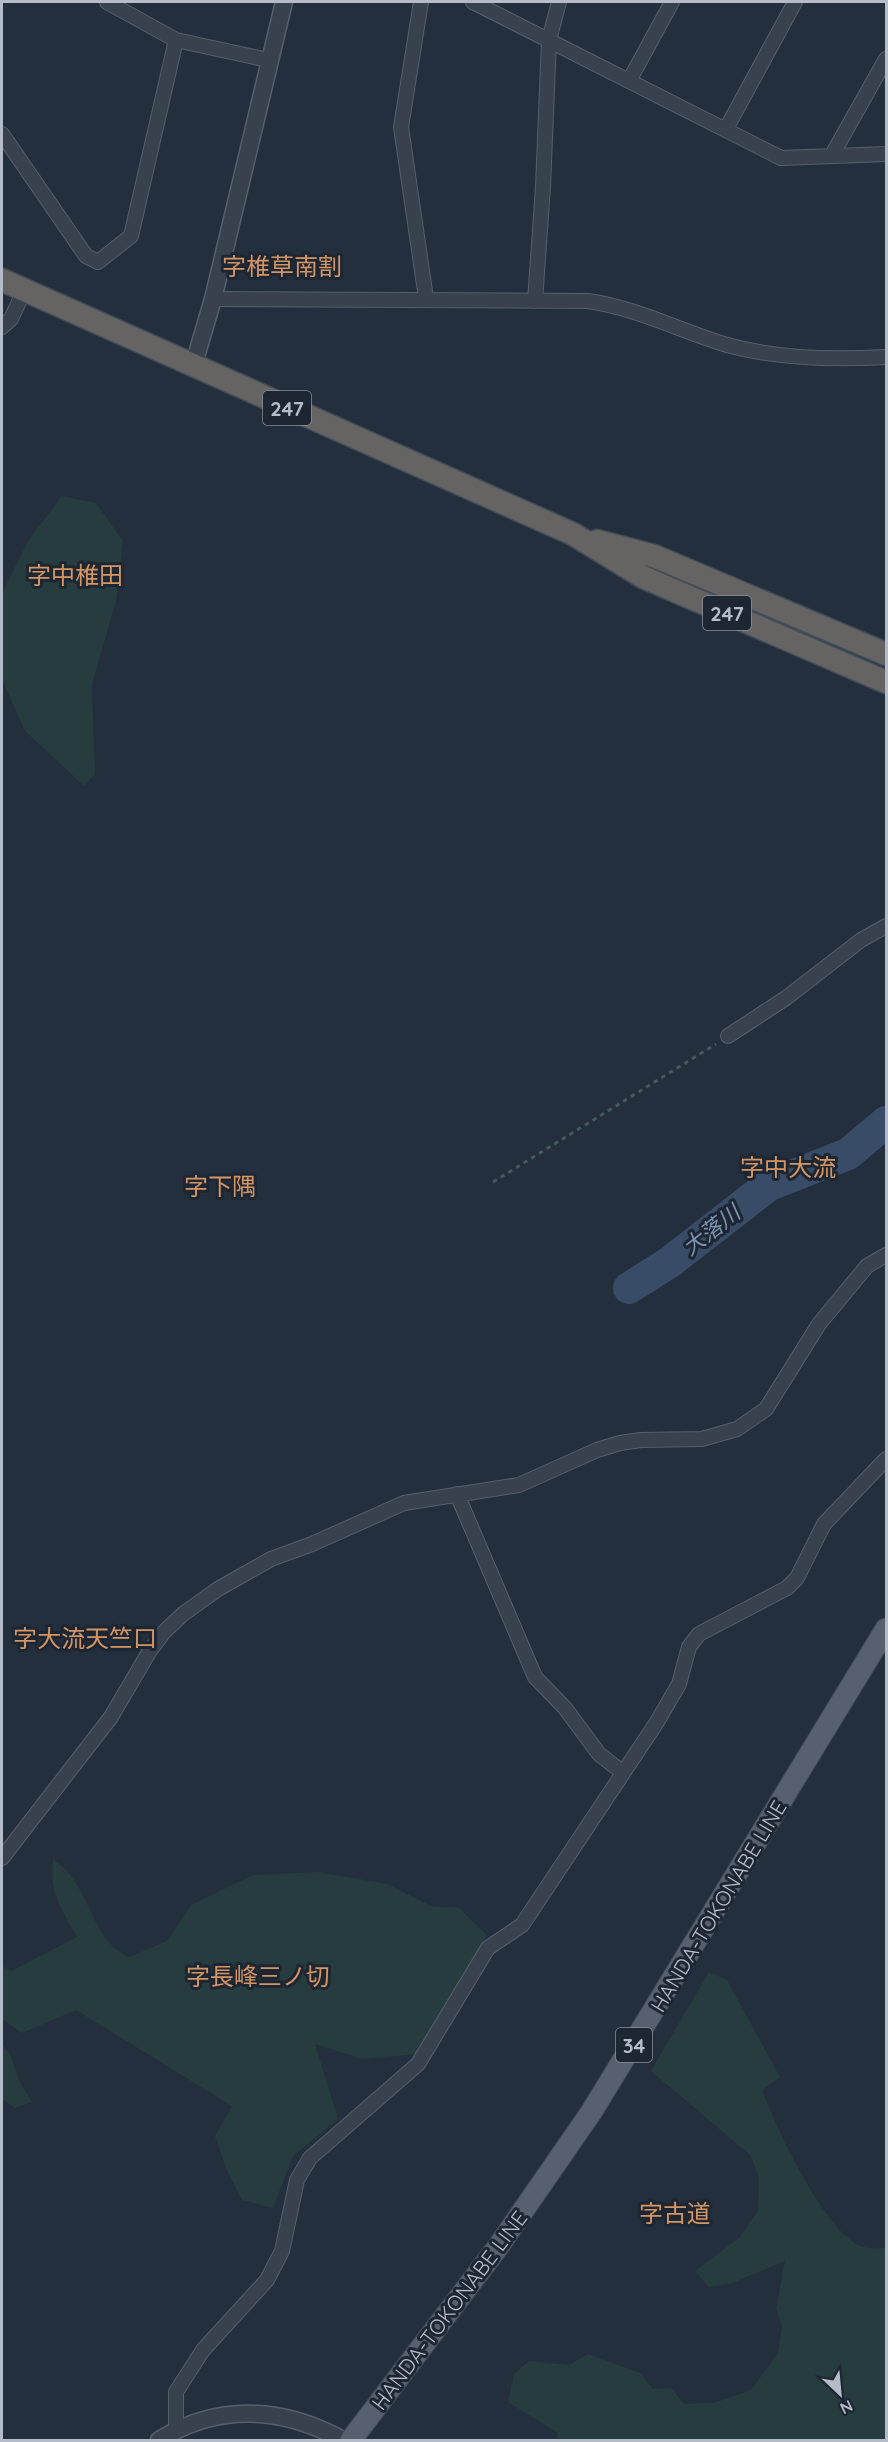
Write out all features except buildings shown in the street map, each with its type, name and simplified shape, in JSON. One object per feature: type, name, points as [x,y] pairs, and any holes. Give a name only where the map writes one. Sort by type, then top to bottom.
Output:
[{"type":"highway","name":"247","points":[[2,280],[193,367],[573,534],[643,577],[886,682]]},
{"type":"highway","name":"247","points":[[573,534],[654,556],[886,654]]},
{"type":"main road","name":"HANDA-TOKONABE LINE","points":[[351,2440],[498,2247],[592,2111],[886,1629]]},
{"type":"street","points":[[193,367],[213,298],[268,60],[284,2]]},
{"type":"street","points":[[421,2],[401,127],[426,298]]},
{"type":"street","points":[[472,2],[781,158],[886,154]]},
{"type":"street","points":[[535,301],[543,187],[549,40],[559,2]]},
{"type":"street","points":[[629,81],[672,2]]},
{"type":"street","points":[[726,129],[795,2]]},
{"type":"street","points":[[113,3],[176,40],[268,60]]},
{"type":"street","points":[[2,134],[86,256],[98,262],[131,236],[176,40]]},
{"type":"street","points":[[832,155],[886,59]]},
{"type":"street","points":[[2,327],[11,319],[24,291]]},
{"type":"street","points":[[213,298],[426,298],[605,303],[728,345],[770,353],[820,358],[886,357]]},
{"type":"street","points":[[728,1036],[786,998],[861,940],[886,926]]},
{"type":"street","points":[[2,1858],[111,1717],[149,1652],[183,1614],[244,1572],[312,1544],[393,1506],[519,1485],[597,1450],[620,1443],[641,1440],[702,1439],[737,1429],[766,1408],[819,1324],[867,1266],[886,1255]]},
{"type":"street","points":[[176,2430],[176,2392],[203,2350],[267,2280],[282,2251],[297,2180],[310,2158],[418,2064],[488,1948],[522,1925],[657,1722],[679,1684],[689,1647],[699,1634],[787,1588],[797,1578],[824,1524],[886,1459]]},
{"type":"street","points":[[457,1494],[535,1677],[565,1708],[598,1754],[622,1772]]},
{"type":"street","points":[[159,2440],[176,2430],[209,2418],[246,2413],[286,2416],[321,2428],[343,2440]]},
{"type":"path","points":[[493,1182],[728,1036]]},
{"type":"green space","points":[[62,496],[96,503],[123,541],[116,601],[92,684],[95,774],[84,786],[25,731],[2,679],[2,593],[28,541]]},
{"type":"green space","points":[[53,1859],[75,1881],[108,1941],[129,1957],[167,1941],[191,1905],[253,1875],[318,1872],[387,1884],[431,1906],[459,1908],[487,1935],[418,2054],[362,2059],[315,2044],[338,2119],[293,2156],[273,2208],[242,2200],[226,2168],[215,2136],[232,2106],[76,2010],[22,2033],[2,2019],[2,1966],[11,1971],[77,1937],[61,1909],[55,1891]]},
{"type":"green space","points":[[709,1972],[727,1980],[780,2077],[762,2090],[790,2152],[818,2202],[849,2238],[863,2247],[886,2248],[886,2440],[556,2440],[558,2433],[508,2402],[514,2374],[529,2361],[569,2365],[588,2354],[640,2373],[653,2389],[671,2388],[684,2404],[714,2403],[751,2390],[778,2353],[782,2326],[776,2309],[785,2261],[730,2284],[709,2287],[695,2271],[740,2237],[758,2210],[759,2177],[750,2155],[651,2071]]},
{"type":"green space","points":[[2,2044],[10,2054],[19,2081],[32,2102],[15,2108],[2,2099]]},
{"type":"waterway","name":"大落川","points":[[629,1288],[670,1262],[769,1185],[848,1154],[886,1122]]},
{"type":"district","name":"字椎草南割","points":[[282,266]]},
{"type":"district","name":"字中椎田","points":[[75,575]]},
{"type":"district","name":"字中大流","points":[[788,1167]]},
{"type":"district","name":"字下隅","points":[[220,1186]]},
{"type":"district","name":"字大流天竺口","points":[[85,1638]]},
{"type":"district","name":"字長峰三ノ切","points":[[258,1976]]},
{"type":"district","name":"字古道","points":[[675,2213]]}]
